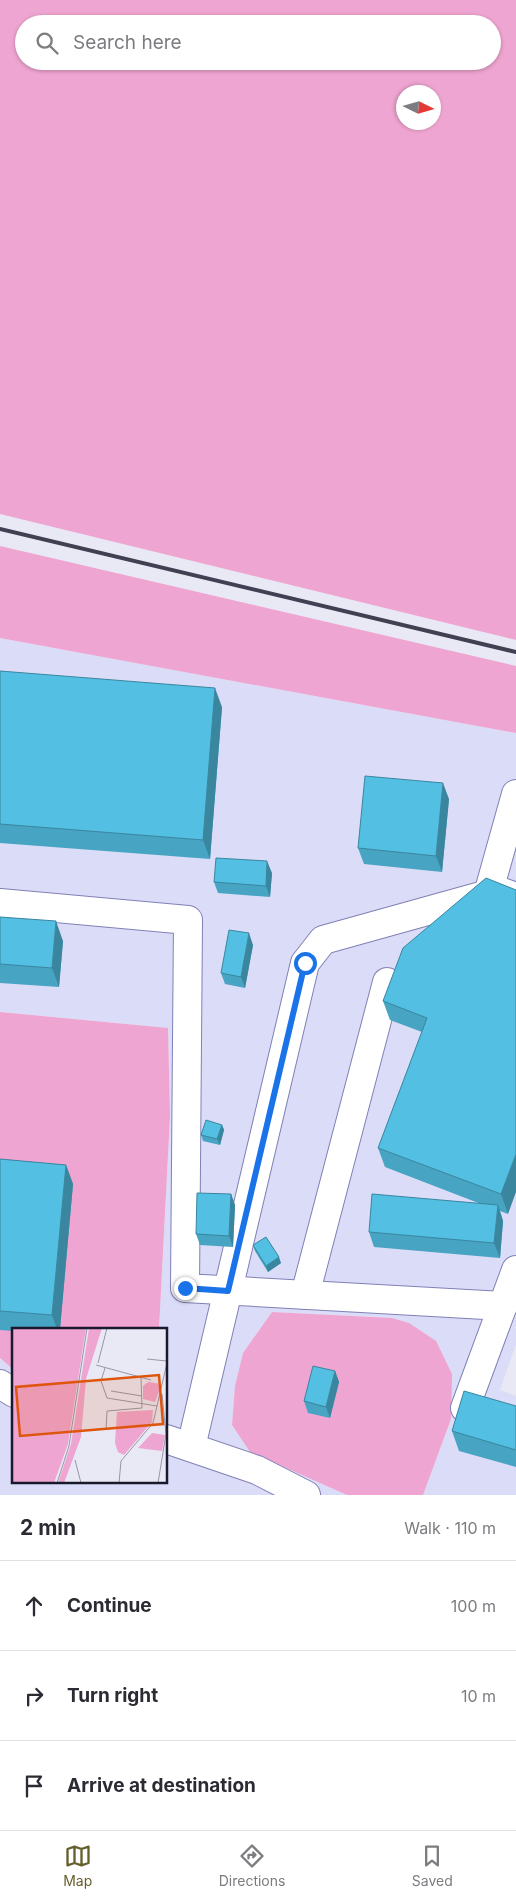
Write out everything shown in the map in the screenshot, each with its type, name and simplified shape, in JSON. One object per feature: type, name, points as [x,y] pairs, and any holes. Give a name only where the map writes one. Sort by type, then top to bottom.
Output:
[{"type":"street","points":[[488,894],[516,794]]},
{"type":"street","points":[[306,1495],[257,1470],[179,1443],[228,1291],[305,963],[323,940],[499,891],[516,897]]},
{"type":"street","points":[[0,903],[188,920],[185,1288],[503,1306]]},
{"type":"street","points":[[305,1295],[387,982]]},
{"type":"street","points":[[465,1408],[516,1270]]},
{"type":"street","points":[[0,1384],[12,1392]]},
{"type":"shaded area","points":[[0,0],[516,0],[516,640],[0,514]]},
{"type":"shaded area","points":[[0,546],[516,666],[516,733],[0,638]]},
{"type":"shaded area","points":[[0,638],[516,733],[516,1344],[500,1390],[516,1396],[516,1495],[423,1495],[451,1419],[409,1323],[392,1318],[272,1312],[243,1353],[235,1386],[232,1425],[250,1452],[347,1495],[0,1495],[0,1358],[12,1368],[12,1482],[168,1482],[168,1328],[159,1328],[170,1116],[168,1028],[0,1012]]},
{"type":"shaded area","points":[[0,1012],[168,1028],[170,1116],[159,1328],[12,1328],[12,1368],[0,1358]]},
{"type":"shaded area","points":[[272,1312],[392,1318],[409,1323],[436,1341],[452,1374],[451,1419],[423,1495],[347,1495],[250,1452],[232,1425],[235,1386],[243,1353]]},
{"type":"building","points":[[0,671],[215,688],[203,840],[0,824]]},
{"type":"building","points":[[365,776],[443,783],[436,856],[358,848]]},
{"type":"building","points":[[216,858],[267,861],[266,886],[214,882]]},
{"type":"building","points":[[486,878],[516,890],[516,1154],[501,1194],[378,1148],[427,1018],[383,1001],[403,948]]},
{"type":"building","points":[[0,917],[56,921],[52,968],[0,964]]},
{"type":"building","points":[[229,930],[249,933],[241,977],[221,973]]},
{"type":"building","points":[[206,1120],[222,1125],[217,1139],[201,1135]]},
{"type":"building","points":[[0,1159],[66,1165],[52,1315],[0,1311]]},
{"type":"building","points":[[197,1193],[231,1194],[229,1236],[196,1234]]},
{"type":"building","points":[[372,1194],[498,1205],[494,1243],[369,1232]]},
{"type":"building","points":[[266,1237],[279,1257],[266,1266],[253,1245]]},
{"type":"building","points":[[313,1366],[335,1371],[326,1407],[304,1401]]},
{"type":"building","points":[[464,1391],[516,1406],[516,1450],[452,1431]]},
{"type":"railway","points":[[0,529],[516,652]]},
{"type":"route","points":[[185,1288],[228,1291],[305,963]]}]
